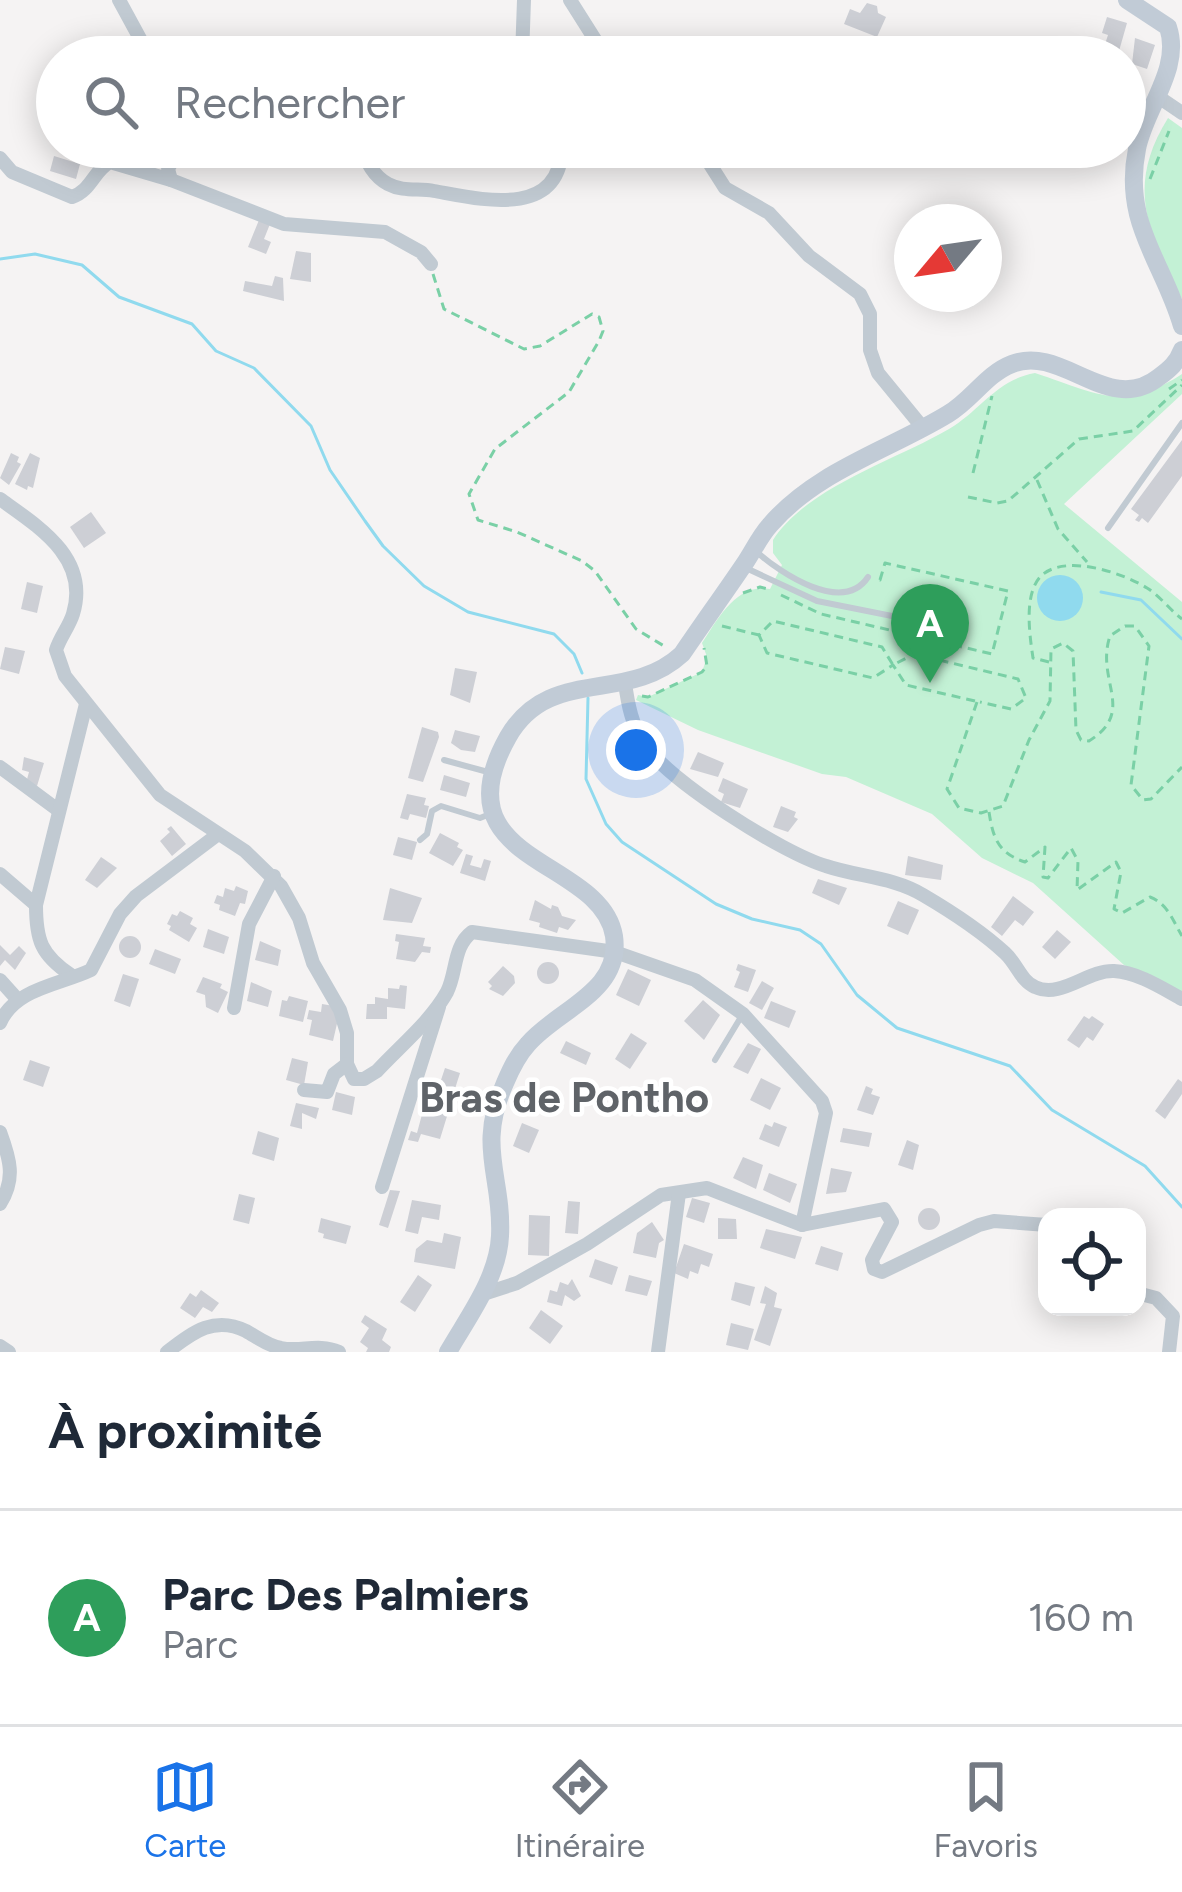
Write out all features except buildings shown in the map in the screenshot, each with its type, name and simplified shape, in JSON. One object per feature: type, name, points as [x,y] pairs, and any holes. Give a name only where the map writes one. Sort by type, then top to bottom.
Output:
[{"type":"main road","points":[[1127,0],[1155,15],[1173,38],[1173,61],[1146,124]]},
{"type":"main road","points":[[1135,168],[1133,200],[1144,238],[1182,326]]},
{"type":"main road","points":[[448,1352],[497,1260],[500,1239],[489,1158],[499,1095],[530,1041],[604,982],[615,952],[614,933],[601,907],[527,853],[493,813],[488,788],[491,773],[509,735],[527,711],[549,696],[626,686],[682,654],[769,525],[838,471],[954,411],[995,372],[1020,361],[1043,363],[1100,386],[1126,390],[1151,384],[1175,365],[1182,350]]},
{"type":"street","points":[[119,0],[139,36]]},
{"type":"street","points":[[523,36],[524,0]]},
{"type":"street","points":[[570,0],[593,36]]},
{"type":"street","points":[[1157,96],[1182,113]]},
{"type":"street","points":[[0,158],[12,172],[72,197],[84,191],[101,168]]},
{"type":"street","points":[[130,168],[284,224],[385,232],[422,252],[431,264]]},
{"type":"street","points":[[168,168],[171,180]]},
{"type":"street","points":[[372,168],[394,187],[498,202],[540,191],[557,168]]},
{"type":"street","points":[[712,168],[725,188],[770,213],[809,256],[860,294],[870,314],[870,350],[878,373],[923,428]]},
{"type":"street","points":[[0,499],[56,541],[73,570],[74,611],[56,657],[86,704],[160,795],[274,876],[294,906],[314,963],[340,1010],[347,1033],[347,1064],[357,1082],[371,1075],[441,1002]]},
{"type":"street","points":[[626,686],[635,727],[660,762],[757,832],[816,863],[917,891],[972,926],[1008,956],[1030,985],[1056,989],[1092,974],[1119,971],[1182,999]]},
{"type":"street","points":[[71,975],[41,949],[35,932],[36,905],[86,704]]},
{"type":"street","points":[[0,767],[58,810]]},
{"type":"street","points":[[0,1024],[18,1000],[71,975],[85,974],[96,965],[120,914],[136,896],[218,835]]},
{"type":"street","points":[[0,874],[36,905]]},
{"type":"street","points":[[234,1008],[249,924],[274,876]]},
{"type":"street","points":[[382,1187],[459,945],[472,932],[615,952],[695,980],[743,1014],[822,1101],[826,1113],[802,1225]]},
{"type":"street","points":[[0,980],[18,1000]]},
{"type":"street","points":[[304,1090],[327,1092],[334,1074],[347,1064]]},
{"type":"street","points":[[0,1132],[11,1171],[10,1187],[0,1204]]},
{"type":"street","points":[[480,1295],[517,1283],[552,1264],[653,1198],[707,1188],[802,1225],[889,1211],[892,1222],[872,1260],[874,1269],[882,1272],[979,1225],[994,1221],[1038,1224]]},
{"type":"street","points":[[658,1352],[679,1193]]},
{"type":"street","points":[[1146,1295],[1156,1298],[1173,1316],[1169,1352]]},
{"type":"street","points":[[166,1352],[196,1331],[230,1324],[280,1348],[320,1346],[339,1352]]},
{"type":"street","points":[[0,1346],[9,1352]]},
{"type":"lane","points":[[1108,528],[1182,423]]},
{"type":"lane","points":[[749,558],[814,588],[856,590],[868,577]]},
{"type":"lane","points":[[749,558],[772,585],[818,601],[893,616]]},
{"type":"lane","points":[[444,760],[491,773]]},
{"type":"lane","points":[[420,840],[427,834],[432,811],[441,806],[480,818],[493,813]]},
{"type":"lane","points":[[715,1060],[743,1014]]},
{"type":"path","points":[[1147,189],[1169,131]]},
{"type":"path","points":[[431,264],[444,309],[524,349],[540,346],[575,321],[592,314],[599,317],[603,331],[599,341],[568,392],[495,449],[471,486],[472,508],[478,520],[490,527],[518,532],[582,561],[596,571],[636,629],[682,654]]},
{"type":"path","points":[[1163,392],[1182,383]]},
{"type":"path","points":[[968,497],[1008,501],[1079,439],[1133,431],[1182,383]]},
{"type":"path","points":[[973,473],[994,388],[979,404]]},
{"type":"path","points":[[1037,480],[1058,529],[1088,564],[1147,588],[1182,619]]},
{"type":"path","points":[[736,598],[772,585],[821,614],[992,654],[1008,591],[885,563],[880,580],[868,577]]},
{"type":"path","points":[[1049,662],[1034,658],[1029,627],[1034,588],[1048,572],[1088,564]]},
{"type":"path","points":[[886,629],[893,616]]},
{"type":"path","points":[[759,635],[767,653],[874,678],[892,665],[914,654],[1018,680],[1026,698],[1011,709],[906,686],[892,665],[882,647],[773,621],[759,635]]},
{"type":"path","points":[[715,624],[759,635]]},
{"type":"path","points":[[977,702],[947,789],[959,808],[989,812],[1003,806],[1010,795],[1029,740],[1050,701],[1051,649],[1069,645],[1073,651],[1076,730],[1081,740],[1089,741],[1110,727],[1113,716],[1103,662],[1110,636],[1125,626],[1135,626],[1149,646],[1131,785],[1136,795],[1151,799],[1182,767]]},
{"type":"path","points":[[626,686],[648,697],[702,672],[707,657],[702,643]]},
{"type":"path","points":[[989,812],[993,840],[1007,854],[1025,862],[1045,847],[1043,877],[1048,878],[1071,848],[1078,861],[1077,890],[1109,865],[1120,865],[1114,909],[1122,913],[1156,899],[1182,936]]},
{"type":"green space","points":[[1168,118],[1182,128],[1182,299],[1159,253],[1146,210],[1147,166]]},
{"type":"green space","points":[[1035,373],[1109,396],[1142,393],[1182,374],[1182,394],[1064,504],[1182,602],[1182,994],[1124,965],[1033,883],[982,858],[932,814],[846,777],[822,774],[698,730],[636,700],[638,695],[648,697],[702,672],[707,657],[702,643],[738,597],[758,588],[770,589],[782,565],[773,553],[773,540],[807,505],[949,429],[999,389]]},
{"type":"water","points":[[1060,575],[1076,582],[1083,598],[1076,614],[1060,621],[1044,614],[1037,598],[1044,582]]},
{"type":"waterway","points":[[0,259],[35,254],[82,265],[119,297],[192,324],[216,351],[254,368],[311,426],[330,470],[365,521],[424,586],[468,612],[554,634],[574,654],[582,673]]},
{"type":"waterway","points":[[1101,592],[1141,600],[1182,639]]},
{"type":"waterway","points":[[588,698],[586,779],[606,824],[622,842],[716,904],[752,919],[800,930],[821,944],[857,995],[897,1028],[1010,1066],[1052,1110],[1145,1166],[1182,1207]]},
{"type":"place","name":"Parc Des Palmiers","points":[[930,683]]},
{"type":"district","name":"Bras de Pontho","points":[[564,1097]]}]
